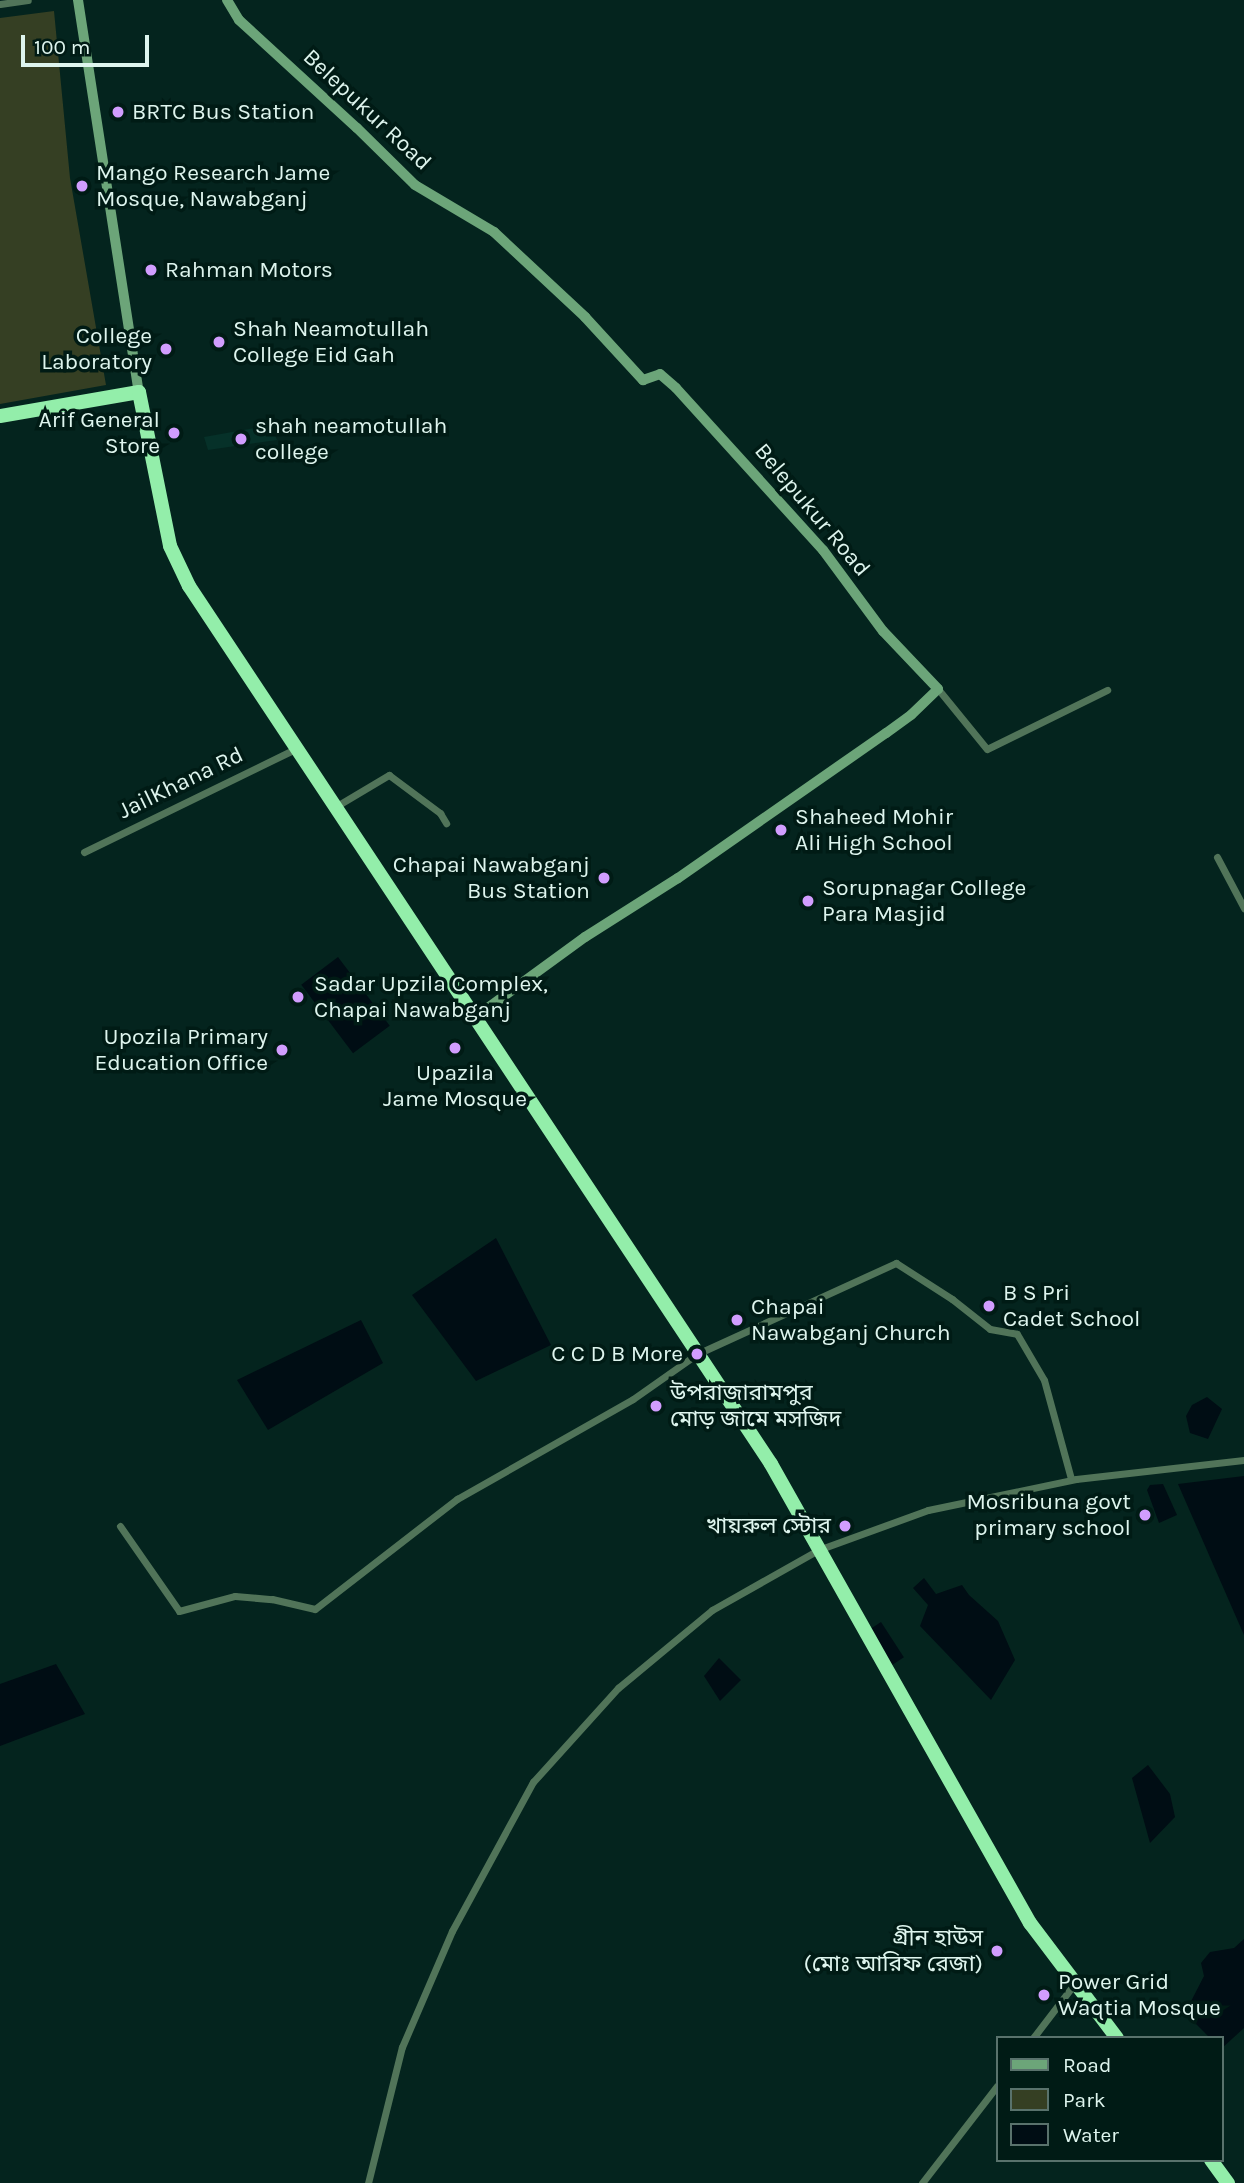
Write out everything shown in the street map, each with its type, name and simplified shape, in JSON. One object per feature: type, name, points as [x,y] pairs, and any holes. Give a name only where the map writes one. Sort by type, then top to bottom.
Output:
[{"type":"highway","points":[[0,416],[139,392],[170,546],[190,586],[295,749],[771,1464],[1030,1923],[1115,2036]]},
{"type":"highway","points":[[1212,2162],[1228,2183]]},
{"type":"street","points":[[0,4],[28,0]]},
{"type":"street","points":[[78,0],[139,392]]},
{"type":"street","name":"Belepukur Road","points":[[227,0],[239,20],[415,185],[495,232],[585,317],[643,380],[660,374],[676,388],[823,550],[883,631],[938,689]]},
{"type":"street","points":[[474,1018],[585,937],[678,878],[886,733],[911,715],[938,689],[987,749],[1107,690]]},
{"type":"street","name":"JailKhana Rd","points":[[84,852],[295,749]]},
{"type":"street","points":[[335,807],[389,775],[440,813],[446,823]]},
{"type":"street","points":[[1217,857],[1244,908]]},
{"type":"street","points":[[120,1526],[179,1611],[235,1596],[272,1599],[315,1609],[457,1499],[633,1399],[697,1353],[896,1263],[952,1299],[990,1329],[1017,1334],[1044,1380],[1071,1479]]},
{"type":"street","points":[[368,2183],[402,2048],[453,1931],[533,1782],[618,1688],[712,1610],[818,1550],[928,1510],[1071,1479],[1244,1460]]},
{"type":"street","points":[[1035,2036],[1075,1983]]},
{"type":"street","points":[[922,2183],[996,2087]]},
{"type":"shaded area","name":"shah neamotullah college","points":[[271,425],[277,440],[208,450],[204,437]]},
{"type":"green space","points":[[54,11],[70,178],[106,385],[0,404],[0,18]]},
{"type":"water","points":[[338,957],[390,1026],[353,1053],[301,985]]},
{"type":"water","points":[[496,1238],[551,1345],[476,1381],[412,1295]]},
{"type":"water","points":[[361,1320],[383,1363],[268,1430],[237,1380]]},
{"type":"water","points":[[1207,1397],[1222,1409],[1208,1439],[1190,1433],[1186,1416],[1192,1405]]},
{"type":"water","points":[[1244,1476],[1244,1635],[1178,1484]]},
{"type":"water","points":[[1163,1484],[1177,1515],[1159,1523],[1147,1490],[1150,1485]]},
{"type":"water","points":[[924,1578],[936,1594],[962,1585],[969,1595],[998,1621],[1015,1660],[991,1700],[920,1626],[928,1605],[913,1588]]},
{"type":"water","points":[[881,1622],[904,1657],[891,1665],[868,1630]]},
{"type":"water","points":[[719,1658],[741,1680],[720,1701],[704,1676]]},
{"type":"water","points":[[56,1664],[85,1714],[0,1746],[0,1684]]},
{"type":"water","points":[[1148,1765],[1170,1794],[1175,1817],[1150,1843],[1132,1778]]},
{"type":"water","points":[[1244,1939],[1244,2028],[1223,2047],[1223,2036],[1208,2036],[1185,2013],[1204,1976],[1201,1963],[1210,1952],[1234,1948]]},
{"type":"place","name":"BRTC Bus Station","points":[[118,112]]},
{"type":"place","name":"Mango Research Jame Mosque, Nawabganj","points":[[82,186]]},
{"type":"place","name":"Rahman Motors","points":[[151,270]]},
{"type":"place","name":"Shah Neamotullah College Eid Gah","points":[[219,342]]},
{"type":"place","name":"College Laboratory","points":[[166,349]]},
{"type":"place","name":"Arif General Store","points":[[174,433]]},
{"type":"place","name":"shah neamotullah college","points":[[241,439]]},
{"type":"place","name":"Shaheed Mohir Ali High School","points":[[781,830]]},
{"type":"place","name":"Chapai Nawabganj Bus Station","points":[[604,878]]},
{"type":"place","name":"Sorupnagar College Para Masjid","points":[[808,901]]},
{"type":"place","name":"Sadar Upzila Complex, Chapai Nawabganj","points":[[298,997]]},
{"type":"place","name":"Upazila Jame Mosque","points":[[455,1048]]},
{"type":"place","name":"Upozila Primary Education Office","points":[[282,1050]]},
{"type":"place","name":"B S Pri Cadet School","points":[[989,1306]]},
{"type":"place","name":"Chapai Nawabganj Church","points":[[737,1320]]},
{"type":"place","name":"C C D B More","points":[[697,1354]]},
{"type":"place","name":"উপরাজারামপুর মোড় জামে মসজিদ","points":[[656,1406]]},
{"type":"place","name":"Mosribuna govt primary school","points":[[1145,1515]]},
{"type":"place","name":"খায়রুল স্টোর","points":[[845,1526]]},
{"type":"place","name":"গ্রীন হাউস (মোঃ আরিফ রেজা)","points":[[997,1951]]},
{"type":"place","name":"Power Grid Waqtia Mosque","points":[[1044,1995]]}]
